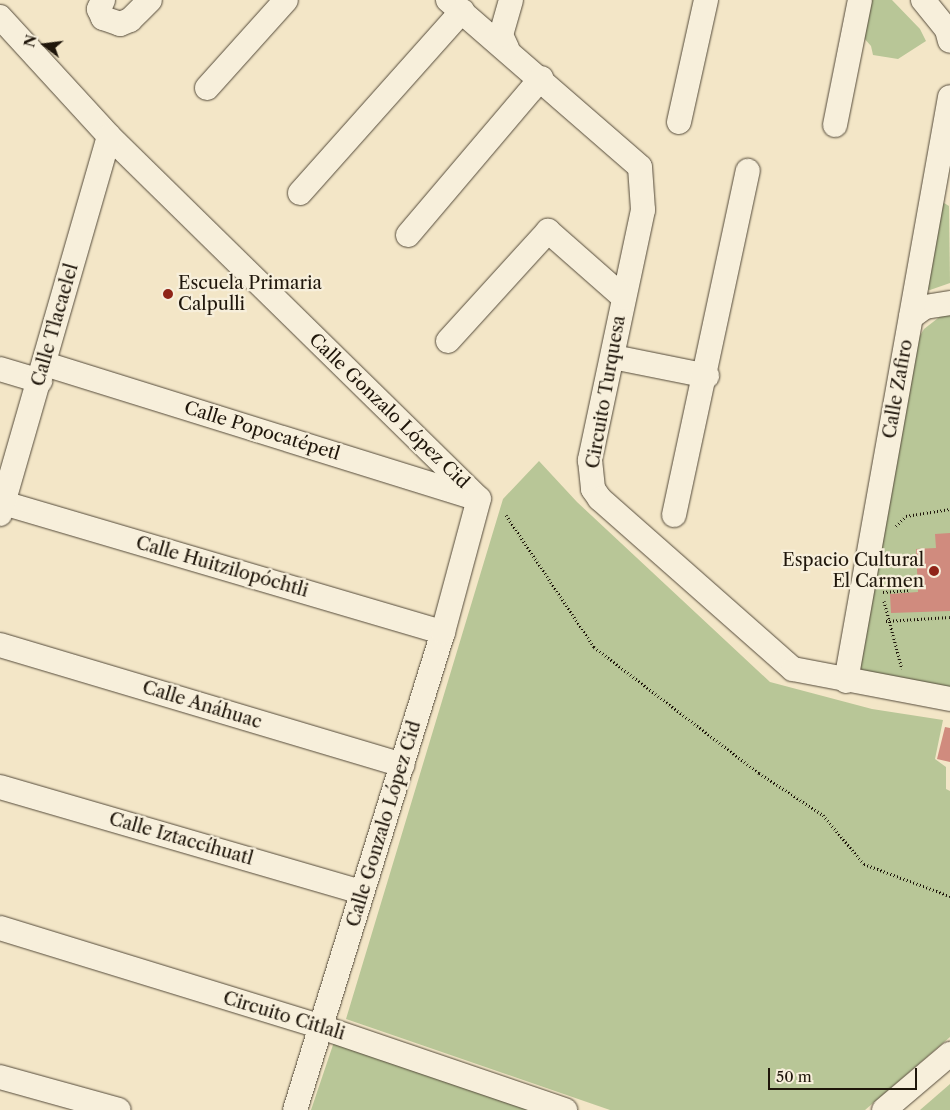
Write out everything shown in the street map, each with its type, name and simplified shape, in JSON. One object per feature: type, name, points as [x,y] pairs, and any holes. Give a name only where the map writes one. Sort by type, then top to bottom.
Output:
[{"type":"street","points":[[103,0],[99,10],[103,18],[120,24],[130,20],[150,0]]},
{"type":"street","points":[[208,88],[286,0]]},
{"type":"street","points":[[507,48],[501,35],[511,0]]},
{"type":"street","points":[[679,122],[706,0]]},
{"type":"street","points":[[835,125],[860,0]]},
{"type":"street","points":[[923,0],[947,30],[950,41]]},
{"type":"street","points":[[300,193],[455,5]]},
{"type":"street","name":"Circuito Turquesa","points":[[455,5],[507,48],[640,167],[642,210],[623,297],[613,357],[590,460],[593,489],[600,499],[786,664],[846,681],[950,699]]},
{"type":"street","name":"Calle Gonzalo López Cid","points":[[0,17],[109,136],[479,499],[404,765],[362,892],[295,1110]]},
{"type":"street","points":[[408,235],[541,78]]},
{"type":"street","name":"Calle Zafiro","points":[[846,681],[950,97]]},
{"type":"street","name":"Calle Tlacaelel","points":[[1,506],[42,372],[109,136]]},
{"type":"street","points":[[674,516],[707,376],[748,170]]},
{"type":"street","points":[[448,341],[548,231],[623,297]]},
{"type":"street","points":[[911,318],[925,307],[950,303]]},
{"type":"street","points":[[613,357],[707,376]]},
{"type":"street","name":"Calle Popocatépetl","points":[[0,369],[42,372],[479,499]]},
{"type":"street","name":"Calle Huitzilopóchtli","points":[[1,506],[443,632]]},
{"type":"street","name":"Calle Anáhuac","points":[[0,645],[404,765]]},
{"type":"street","name":"Calle Iztaccíhuatl","points":[[0,787],[362,892]]},
{"type":"street","name":"Circuito Citlali","points":[[0,928],[321,1026],[565,1110]]},
{"type":"street","points":[[884,1110],[950,1054]]},
{"type":"street","points":[[0,1077],[119,1110]]},
{"type":"path","points":[[892,535],[906,516],[950,509]]},
{"type":"path","points":[[506,515],[594,647],[759,773],[823,815],[864,864],[950,896]]},
{"type":"path","points":[[882,586],[886,621],[902,670],[921,694]]},
{"type":"path","points":[[883,592],[909,590]]},
{"type":"path","points":[[886,621],[950,616]]},
{"type":"green space","points":[[864,0],[892,0],[920,29],[926,41],[898,59],[873,55],[871,46],[855,28]]},
{"type":"green space","points":[[944,203],[949,206],[950,283],[930,290],[923,288],[936,206]]},
{"type":"green space","points":[[950,314],[950,689],[875,676],[861,669],[859,655],[913,348],[924,329],[942,315]]},
{"type":"green space","points":[[539,461],[577,502],[770,682],[872,709],[943,720],[935,759],[946,767],[946,789],[950,791],[950,1037],[865,1110],[610,1110],[346,1019],[503,499]]},
{"type":"green space","points":[[334,1042],[528,1110],[311,1110]]},
{"type":"green space","points":[[950,1084],[950,1110],[920,1110]]},
{"type":"building","name":"Espacio Cultural El Carmen","points":[[950,533],[950,611],[891,613],[890,594],[918,592],[916,549],[936,548],[935,534]]},
{"type":"building","points":[[945,727],[950,728],[950,762],[937,759]]},
{"type":"place","name":"Escuela Primaria Calpulli","points":[[168,294]]},
{"type":"place","name":"Espacio Cultural El Carmen","points":[[934,571]]}]
